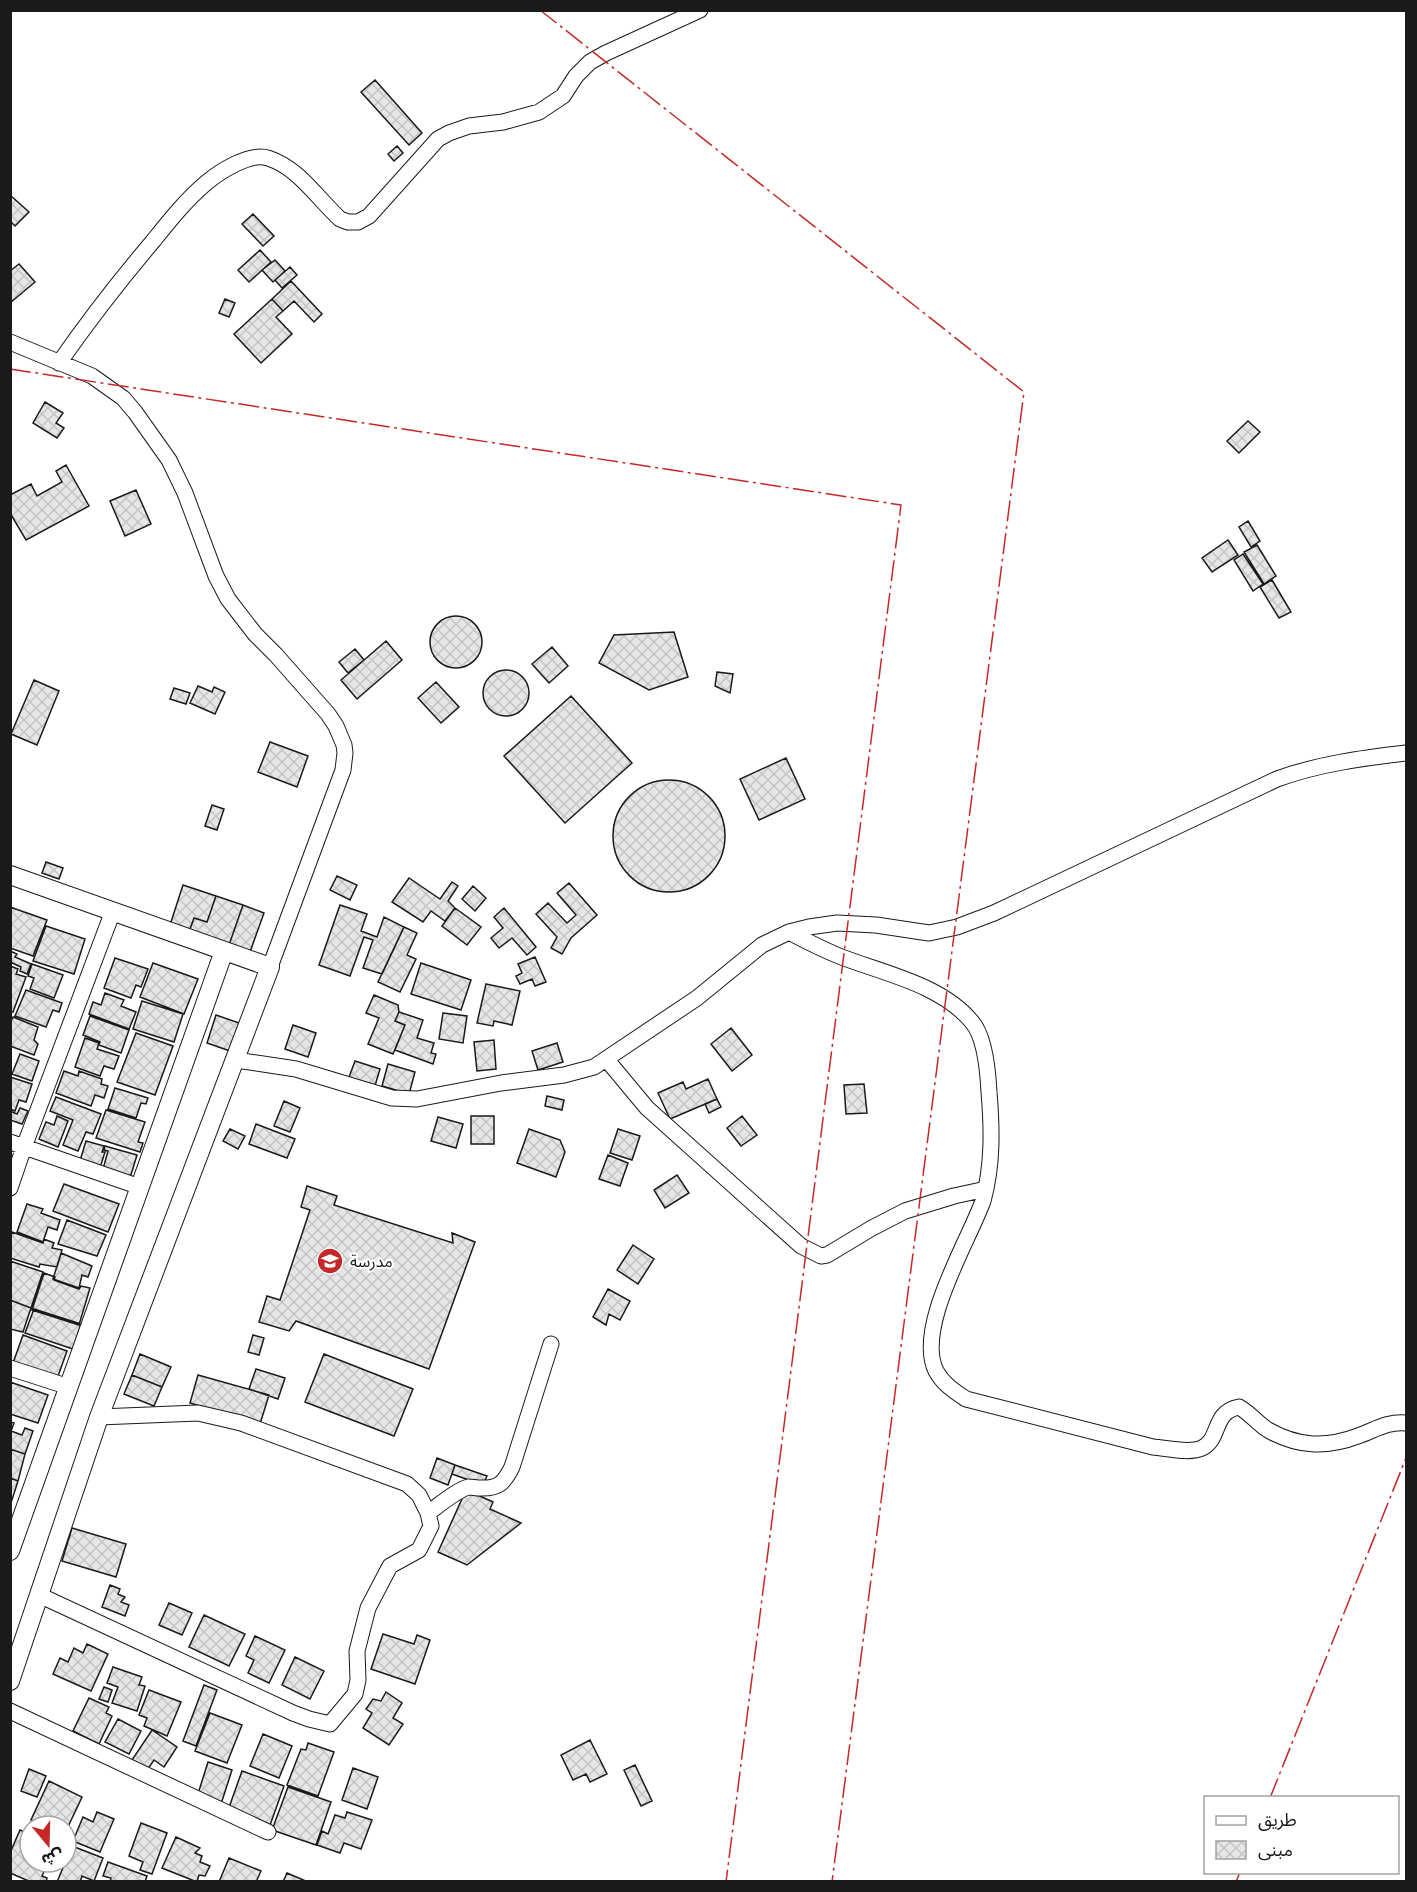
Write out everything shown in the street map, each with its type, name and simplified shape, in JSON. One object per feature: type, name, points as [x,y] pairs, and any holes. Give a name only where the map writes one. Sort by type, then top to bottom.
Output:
[{"type":"street","points":[[59,363],[87,322],[187,200],[210,179],[231,166],[250,159],[267,158],[301,178],[340,219],[358,222],[369,216],[380,205],[438,139],[469,126],[503,122],[540,112],[563,96],[576,76],[590,62],[700,10]]},
{"type":"street","points":[[10,342],[92,376],[111,389],[135,412],[153,434],[185,493],[216,576],[228,599],[255,634],[328,714],[341,735],[345,753],[343,770],[236,1060],[99,1417],[10,1681]]},
{"type":"street","points":[[236,1060],[296,1069],[392,1098],[405,1099],[417,1099],[501,1083],[582,1072],[607,1060],[713,986],[762,945],[789,932],[837,922],[929,933],[957,927],[994,914],[1277,779],[1339,763],[1407,753]]},
{"type":"street","points":[[10,874],[270,967]]},
{"type":"street","points":[[10,1188],[17,1145],[113,911]]},
{"type":"street","points":[[789,932],[840,957],[921,985],[944,999],[972,1022],[980,1038],[985,1056],[992,1139],[987,1189],[978,1216],[952,1268],[932,1332],[931,1353],[936,1370],[947,1386],[966,1399],[1153,1447],[1184,1450],[1195,1450],[1205,1446],[1224,1414],[1239,1407],[1269,1430],[1312,1445],[1327,1445],[1347,1440],[1396,1422],[1407,1423]]},
{"type":"street","points":[[10,1551],[224,951]]},
{"type":"street","points":[[607,1060],[647,1108],[801,1246],[821,1256],[832,1253],[844,1243],[905,1211],[987,1189]]},
{"type":"street","points":[[17,1145],[140,1187]]},
{"type":"street","points":[[428,1513],[470,1487],[496,1486],[506,1481],[551,1344]]},
{"type":"street","points":[[10,1368],[69,1388]]},
{"type":"street","points":[[39,1595],[293,1713],[330,1724],[355,1694],[358,1680],[357,1651],[368,1608],[390,1566],[419,1550],[431,1526],[428,1513],[419,1495],[407,1484],[241,1423],[198,1413],[99,1417]]},
{"type":"street","points":[[10,1711],[268,1832]]},
{"type":"building","points":[[375,80],[422,133],[409,145],[361,92]]},
{"type":"building","points":[[397,146],[403,153],[394,161],[388,154]]},
{"type":"building","points":[[10,195],[29,212],[15,226],[10,221]]},
{"type":"building","points":[[253,214],[274,236],[263,246],[242,224]]},
{"type":"building","points":[[260,250],[271,262],[249,282],[238,270]]},
{"type":"building","points":[[275,260],[285,271],[273,282],[262,270]]},
{"type":"building","points":[[19,264],[35,282],[10,303],[10,271]]},
{"type":"building","points":[[290,267],[297,275],[282,288],[275,280]]},
{"type":"building","points":[[291,281],[322,314],[314,322],[294,301],[283,311],[272,299]]},
{"type":"building","points":[[225,299],[235,303],[229,317],[219,313]]},
{"type":"building","points":[[272,299],[283,311],[276,317],[292,334],[261,363],[234,334]]},
{"type":"building","points":[[45,402],[63,413],[56,423],[64,428],[57,438],[33,423]]},
{"type":"building","points":[[1248,421],[1260,432],[1239,453],[1227,441]]},
{"type":"building","points":[[66,465],[89,506],[26,540],[10,513],[10,495],[31,484],[37,496],[62,482],[56,471]]},
{"type":"building","points":[[136,490],[151,524],[125,536],[110,501]]},
{"type":"building","points":[[1248,521],[1260,541],[1251,547],[1239,527]]},
{"type":"building","points":[[1228,540],[1238,555],[1212,572],[1202,558]]},
{"type":"building","points":[[1257,545],[1276,576],[1264,584],[1244,552]]},
{"type":"building","points":[[1243,554],[1263,584],[1253,591],[1234,560]]},
{"type":"building","points":[[1272,580],[1291,612],[1279,618],[1260,587]]},
{"type":"building","points":[[456,616],[470,620],[478,628],[482,642],[478,656],[470,664],[456,668],[442,664],[434,656],[430,642],[434,628],[442,620]]},
{"type":"building","points":[[674,632],[688,677],[649,690],[599,663],[614,635]]},
{"type":"building","points":[[386,641],[402,660],[357,699],[341,680]]},
{"type":"building","points":[[552,647],[568,666],[549,683],[532,664]]},
{"type":"building","points":[[355,649],[364,660],[348,673],[339,662]]},
{"type":"building","points":[[506,670],[515,671],[523,676],[528,684],[528,702],[523,710],[515,715],[506,716],[497,715],[489,710],[484,702],[483,693],[484,684],[489,676],[497,671]]},
{"type":"building","points":[[717,672],[733,674],[730,693],[715,686]]},
{"type":"building","points":[[34,680],[59,691],[37,745],[11,734]]},
{"type":"building","points":[[436,682],[459,707],[441,723],[418,698]]},
{"type":"building","points":[[198,686],[212,692],[214,687],[225,692],[215,714],[190,703]]},
{"type":"building","points":[[174,688],[190,693],[186,704],[170,699]]},
{"type":"building","points":[[571,696],[632,763],[565,823],[504,756]]},
{"type":"building","points":[[270,742],[308,756],[297,787],[258,772]]},
{"type":"building","points":[[786,758],[805,799],[759,820],[740,779]]},
{"type":"building","points":[[669,780],[690,784],[709,796],[721,815],[725,836],[721,857],[709,876],[690,888],[669,892],[648,888],[629,876],[617,857],[613,836],[617,815],[629,796],[648,784]]},
{"type":"building","points":[[212,805],[224,809],[217,830],[205,826]]},
{"type":"building","points":[[46,862],[63,868],[59,879],[42,873]]},
{"type":"building","points":[[337,876],[357,885],[350,900],[330,890]]},
{"type":"building","points":[[409,878],[440,899],[452,882],[458,886],[448,901],[455,908],[445,921],[431,911],[423,922],[392,902]]},
{"type":"building","points":[[569,883],[597,915],[571,938],[562,954],[551,948],[557,937],[536,914],[548,903],[567,923],[576,915],[557,893]]},
{"type":"building","points":[[183,885],[216,896],[207,922],[194,918],[189,932],[170,925]]},
{"type":"building","points":[[473,886],[486,898],[475,911],[462,899]]},
{"type":"building","points":[[216,896],[243,905],[229,945],[189,932],[194,918],[207,922]]},
{"type":"building","points":[[243,905],[264,913],[250,952],[229,945]]},
{"type":"building","points":[[340,905],[367,914],[361,931],[377,937],[384,917],[404,927],[382,974],[363,968],[373,940],[364,937],[350,976],[319,965]]},
{"type":"building","points":[[10,907],[47,920],[33,956],[10,948]]},
{"type":"building","points":[[455,908],[481,927],[467,945],[442,926]]},
{"type":"building","points":[[504,908],[536,947],[527,955],[512,938],[499,948],[491,938],[503,928],[494,917]]},
{"type":"building","points":[[46,926],[85,939],[74,974],[33,961]]},
{"type":"building","points":[[404,927],[417,933],[407,955],[416,959],[400,992],[378,982]]},
{"type":"building","points":[[10,951],[17,954],[15,957],[31,964],[27,974],[20,971],[21,967],[10,962]]},
{"type":"building","points":[[535,957],[546,982],[535,986],[532,979],[520,984],[516,976],[522,973],[518,964]]},
{"type":"building","points":[[115,958],[148,969],[141,987],[136,985],[131,998],[104,988]]},
{"type":"building","points":[[153,963],[198,979],[184,1014],[140,997]]},
{"type":"building","points":[[421,963],[471,980],[461,1010],[411,994]]},
{"type":"building","points":[[32,964],[63,975],[54,998],[30,989],[34,978],[28,976]]},
{"type":"building","points":[[10,966],[18,969],[16,974],[26,977],[13,1012],[10,1011]]},
{"type":"building","points":[[486,984],[520,991],[512,1025],[494,1021],[493,1026],[477,1023]]},
{"type":"building","points":[[26,990],[62,1003],[59,1012],[53,1010],[46,1027],[15,1016]]},
{"type":"building","points":[[105,993],[124,1000],[121,1006],[136,1012],[129,1029],[89,1014],[93,1002],[101,1005]]},
{"type":"building","points":[[374,995],[398,1005],[399,1012],[395,1021],[405,1025],[393,1054],[368,1044],[379,1018],[366,1013]]},
{"type":"building","points":[[142,1001],[183,1014],[174,1042],[133,1029]]},
{"type":"building","points":[[399,1012],[423,1020],[417,1038],[434,1043],[431,1053],[436,1054],[433,1064],[395,1050],[405,1025],[395,1021]]},
{"type":"building","points":[[443,1013],[467,1016],[463,1043],[439,1039]]},
{"type":"building","points":[[216,1015],[239,1023],[230,1051],[207,1043]]},
{"type":"building","points":[[90,1016],[129,1030],[121,1053],[99,1045],[100,1042],[83,1035]]},
{"type":"building","points":[[13,1017],[38,1027],[34,1040],[38,1044],[34,1055],[10,1046],[10,1023]]},
{"type":"building","points":[[293,1025],[316,1033],[308,1057],[285,1049]]},
{"type":"building","points":[[731,1028],[752,1055],[732,1071],[711,1044]]},
{"type":"building","points":[[136,1033],[173,1046],[155,1095],[117,1082]]},
{"type":"building","points":[[85,1038],[99,1043],[97,1049],[119,1056],[114,1069],[104,1066],[100,1076],[75,1067]]},
{"type":"building","points":[[494,1040],[496,1069],[477,1071],[474,1042]]},
{"type":"building","points":[[557,1043],[563,1062],[538,1070],[532,1051]]},
{"type":"building","points":[[20,1054],[39,1061],[32,1081],[12,1074]]},
{"type":"building","points":[[355,1061],[380,1069],[374,1089],[348,1080]]},
{"type":"building","points":[[388,1064],[415,1072],[409,1094],[382,1086]]},
{"type":"building","points":[[64,1071],[78,1076],[79,1071],[102,1079],[101,1084],[108,1086],[104,1098],[95,1095],[91,1106],[56,1093]]},
{"type":"building","points":[[10,1077],[32,1084],[26,1102],[19,1100],[15,1111],[10,1109]]},
{"type":"building","points":[[708,1079],[717,1099],[670,1119],[658,1093],[683,1082],[686,1089]]},
{"type":"building","points":[[864,1084],[867,1113],[846,1114],[844,1085]]},
{"type":"building","points":[[115,1088],[148,1098],[146,1104],[141,1103],[136,1118],[108,1109]]},
{"type":"building","points":[[547,1096],[564,1100],[562,1110],[545,1106]]},
{"type":"building","points":[[56,1097],[101,1114],[93,1134],[86,1132],[78,1151],[63,1145],[73,1120],[50,1111]]},
{"type":"building","points":[[717,1099],[721,1107],[709,1113],[705,1104]]},
{"type":"building","points":[[284,1101],[300,1108],[290,1132],[274,1126]]},
{"type":"building","points":[[20,1108],[28,1111],[22,1124],[10,1120],[10,1111],[17,1114]]},
{"type":"building","points":[[106,1110],[145,1122],[138,1142],[143,1143],[140,1152],[96,1138]]},
{"type":"building","points":[[57,1116],[68,1121],[58,1147],[39,1139],[46,1122],[54,1125]]},
{"type":"building","points":[[471,1116],[494,1116],[494,1144],[471,1144]]},
{"type":"building","points":[[742,1116],[757,1135],[741,1146],[727,1128]]},
{"type":"building","points":[[438,1117],[463,1124],[456,1148],[431,1141]]},
{"type":"building","points":[[256,1124],[295,1139],[287,1158],[249,1144]]},
{"type":"building","points":[[230,1129],[245,1136],[238,1149],[223,1141]]},
{"type":"building","points":[[529,1129],[560,1140],[565,1152],[556,1177],[517,1163]]},
{"type":"building","points":[[618,1129],[640,1136],[632,1160],[610,1153]]},
{"type":"building","points":[[86,1141],[104,1146],[102,1152],[105,1152],[99,1171],[79,1164]]},
{"type":"building","points":[[105,1146],[137,1155],[129,1181],[102,1173],[108,1151],[104,1150]]},
{"type":"building","points":[[608,1155],[628,1163],[620,1186],[599,1179]]},
{"type":"building","points":[[677,1175],[689,1193],[665,1208],[654,1190]]},
{"type":"building","points":[[64,1184],[119,1204],[108,1232],[53,1211]]},
{"type":"building","points":[[307,1186],[337,1196],[334,1205],[453,1243],[452,1233],[475,1242],[429,1369],[296,1321],[289,1331],[259,1322],[267,1296],[280,1300],[310,1210],[301,1207]]},
{"type":"building","points":[[27,1204],[43,1209],[41,1213],[60,1220],[57,1230],[48,1227],[43,1242],[17,1232]]},
{"type":"building","points":[[67,1220],[106,1235],[97,1256],[58,1244]]},
{"type":"building","points":[[12,1232],[43,1243],[44,1239],[54,1243],[52,1248],[62,1250],[57,1267],[40,1264],[39,1267],[10,1258]]},
{"type":"building","points":[[633,1245],[654,1259],[638,1284],[617,1270]]},
{"type":"building","points":[[61,1253],[92,1266],[88,1277],[82,1275],[79,1288],[53,1279]]},
{"type":"building","points":[[10,1261],[43,1272],[31,1308],[10,1300]]},
{"type":"building","points":[[44,1273],[55,1277],[54,1280],[79,1289],[81,1286],[90,1288],[79,1325],[32,1310]]},
{"type":"building","points":[[608,1289],[630,1301],[620,1320],[609,1314],[606,1325],[593,1317]]},
{"type":"building","points":[[10,1300],[31,1308],[23,1332],[10,1329]]},
{"type":"building","points":[[34,1309],[81,1324],[73,1349],[25,1333]]},
{"type":"building","points":[[23,1335],[67,1351],[57,1379],[13,1363]]},
{"type":"building","points":[[253,1335],[264,1338],[259,1355],[248,1352]]},
{"type":"building","points":[[140,1354],[171,1367],[162,1387],[132,1375]]},
{"type":"building","points":[[324,1354],[413,1389],[394,1436],[305,1402]]},
{"type":"building","points":[[256,1369],[285,1378],[278,1399],[249,1389]]},
{"type":"building","points":[[132,1375],[162,1387],[154,1406],[124,1394]]},
{"type":"building","points":[[198,1375],[269,1395],[260,1424],[190,1403]]},
{"type":"building","points":[[10,1382],[48,1395],[38,1423],[10,1414]]},
{"type":"building","points":[[10,1422],[14,1423],[11,1431],[22,1435],[25,1428],[33,1431],[25,1454],[10,1449]]},
{"type":"building","points":[[10,1449],[25,1454],[18,1481],[10,1478]]},
{"type":"building","points":[[437,1458],[455,1465],[448,1485],[430,1478]]},
{"type":"building","points":[[455,1465],[487,1476],[483,1485],[452,1474]]},
{"type":"building","points":[[10,1478],[18,1481],[10,1506]]},
{"type":"building","points":[[466,1490],[493,1502],[490,1509],[521,1523],[467,1565],[438,1552]]},
{"type":"building","points":[[72,1528],[126,1544],[116,1577],[62,1561]]},
{"type":"building","points":[[110,1585],[120,1589],[118,1594],[125,1597],[121,1602],[129,1605],[125,1616],[102,1607]]},
{"type":"building","points":[[169,1603],[192,1613],[182,1635],[159,1625]]},
{"type":"building","points":[[204,1615],[245,1634],[229,1666],[189,1647]]},
{"type":"building","points":[[383,1634],[414,1644],[417,1635],[430,1640],[415,1684],[371,1669]]},
{"type":"building","points":[[255,1636],[285,1650],[269,1683],[248,1673],[254,1660],[246,1656]]},
{"type":"building","points":[[87,1644],[108,1654],[91,1691],[53,1674],[60,1658],[68,1662],[74,1648],[83,1653]]},
{"type":"building","points":[[295,1657],[324,1671],[310,1699],[282,1685]]},
{"type":"building","points":[[113,1667],[142,1677],[139,1685],[145,1686],[137,1711],[112,1703],[118,1687],[107,1683]]},
{"type":"building","points":[[204,1685],[217,1690],[196,1746],[183,1741]]},
{"type":"building","points":[[104,1687],[112,1690],[108,1702],[99,1699]]},
{"type":"building","points":[[149,1690],[181,1702],[167,1736],[144,1726],[147,1718],[139,1715]]},
{"type":"building","points":[[386,1692],[402,1703],[393,1718],[403,1724],[389,1745],[363,1728],[372,1713],[366,1709],[373,1699],[381,1701]]},
{"type":"building","points":[[89,1698],[109,1707],[106,1713],[112,1716],[99,1744],[73,1731]]},
{"type":"building","points":[[210,1713],[242,1725],[227,1763],[195,1751]]},
{"type":"building","points":[[118,1719],[141,1731],[129,1754],[105,1742]]},
{"type":"building","points":[[152,1730],[177,1747],[164,1767],[154,1760],[147,1770],[132,1760]]},
{"type":"building","points":[[263,1734],[292,1746],[279,1778],[250,1766]]},
{"type":"building","points":[[590,1740],[607,1774],[590,1782],[586,1774],[573,1780],[561,1755]]},
{"type":"building","points":[[308,1743],[334,1752],[318,1796],[287,1785],[301,1749],[306,1750]]},
{"type":"building","points":[[208,1762],[232,1770],[221,1804],[197,1797]]},
{"type":"building","points":[[635,1765],[652,1801],[641,1806],[624,1770]]},
{"type":"building","points":[[353,1768],[378,1777],[367,1809],[342,1800]]},
{"type":"building","points":[[29,1769],[46,1776],[37,1797],[21,1791]]},
{"type":"building","points":[[242,1771],[284,1786],[269,1828],[227,1813]]},
{"type":"building","points":[[49,1781],[82,1797],[74,1814],[34,1814]]},
{"type":"building","points":[[288,1787],[331,1802],[316,1845],[272,1830]]},
{"type":"building","points":[[97,1812],[114,1819],[100,1852],[78,1843],[78,1829],[83,1817],[93,1822]]},
{"type":"building","points":[[347,1812],[372,1820],[361,1849],[344,1843],[340,1853],[317,1845],[322,1831],[328,1834],[335,1815],[345,1818]]},
{"type":"building","points":[[141,1823],[167,1833],[152,1874],[140,1870],[143,1862],[129,1856]]},
{"type":"building","points":[[18,1835],[18,1874],[43,1874],[42,1876],[47,1878],[46,1882],[31,1882],[10,1873],[10,1853]]},
{"type":"building","points":[[176,1837],[200,1848],[195,1853],[202,1856],[200,1862],[210,1866],[205,1876],[199,1875],[197,1882],[162,1868]]},
{"type":"building","points":[[78,1848],[103,1858],[94,1881],[82,1876],[80,1882],[57,1882],[60,1874],[78,1874]]},
{"type":"building","points":[[229,1858],[261,1871],[256,1882],[219,1882]]},
{"type":"building","points":[[108,1862],[147,1876],[145,1882],[110,1882],[111,1878],[103,1876]]},
{"type":"building","points":[[287,1873],[308,1882],[283,1882]]},
{"type":"power","points":[[540,10],[1024,392],[832,1882]]},
{"type":"power","points":[[10,369],[901,505],[726,1882]]},
{"type":"power","points":[[1271,1796],[1406,1458]]},
{"type":"power","points":[[1236,1882],[1239,1874]]},
{"type":"place","name":"مدرسة","points":[[330,1261]]}]
